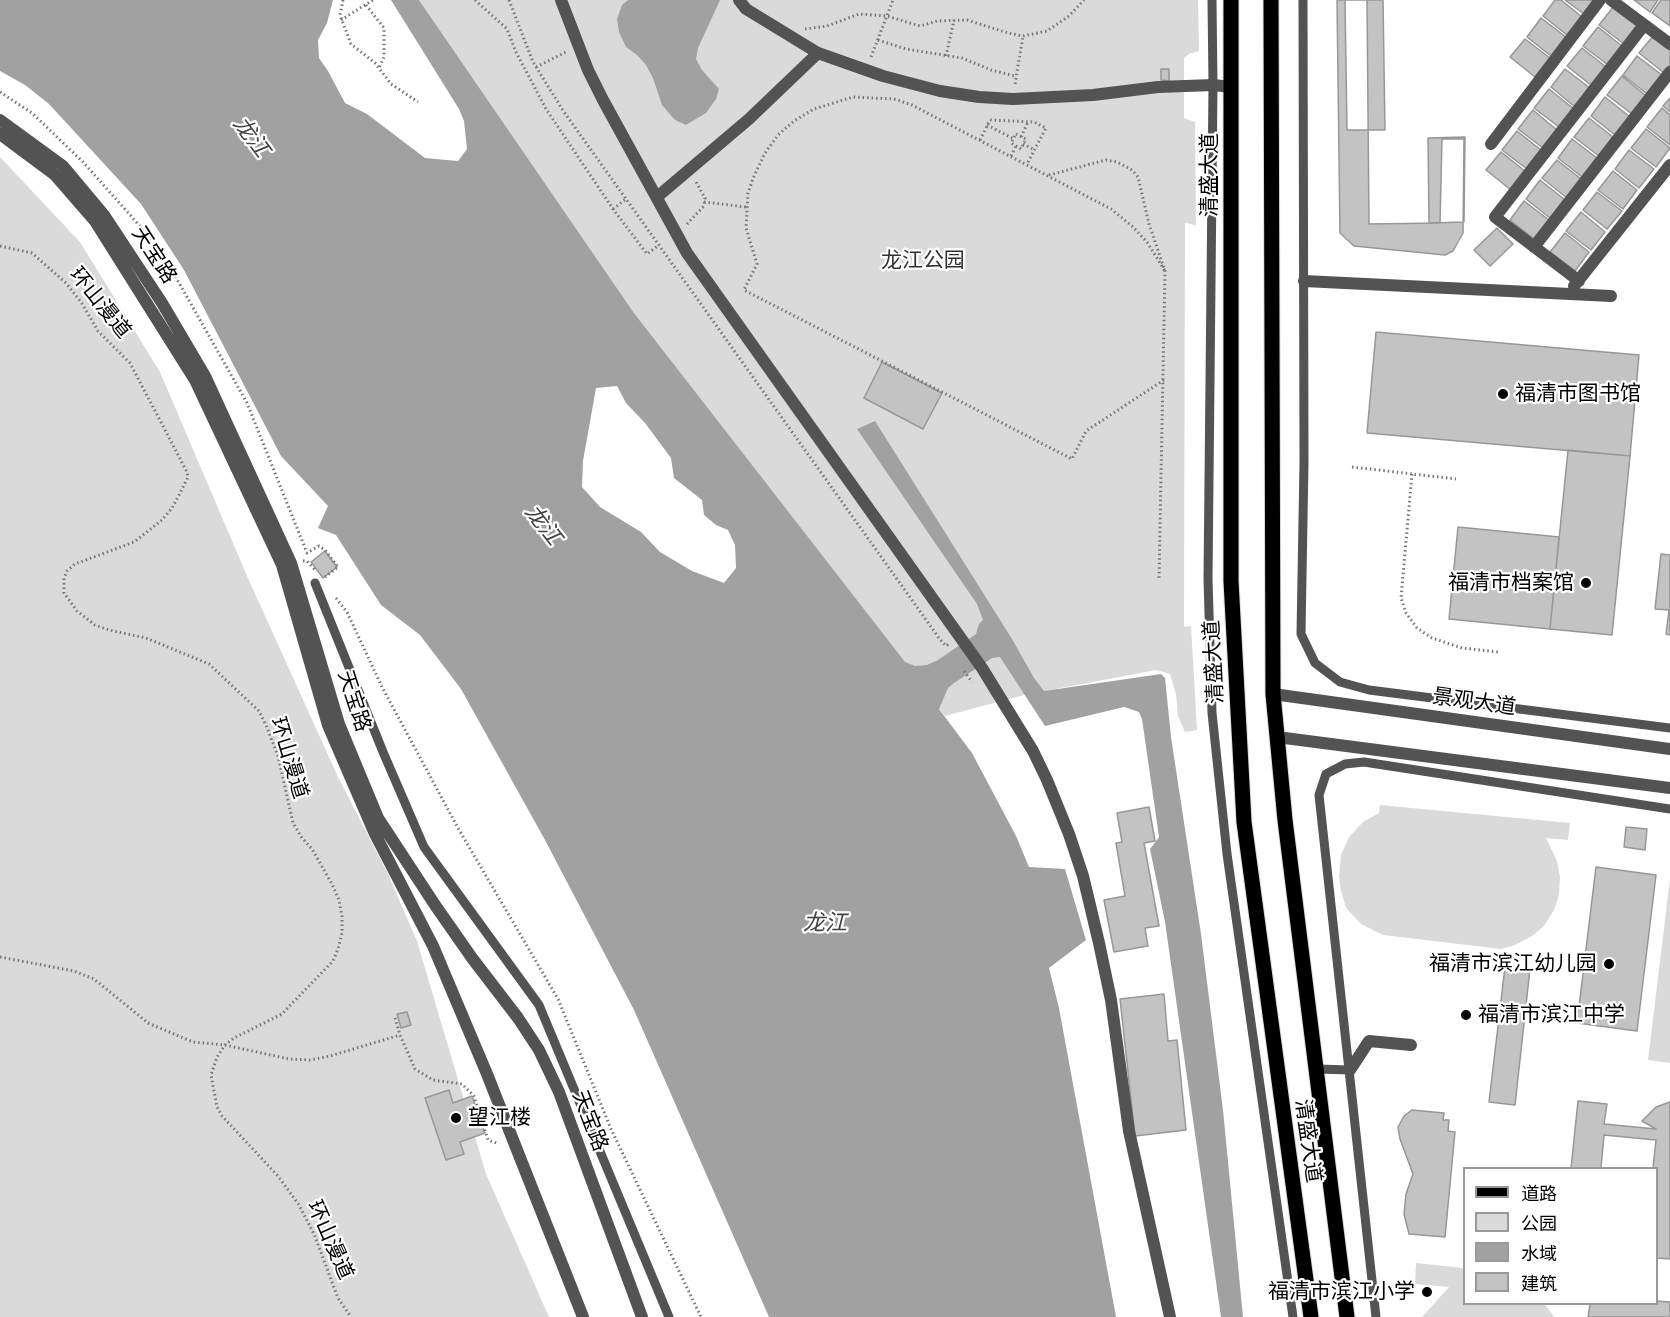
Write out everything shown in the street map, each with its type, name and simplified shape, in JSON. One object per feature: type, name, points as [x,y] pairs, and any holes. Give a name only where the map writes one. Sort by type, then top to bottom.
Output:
[{"type":"main road","name":"清盛大道","points":[[1231,0],[1231,581],[1244,822],[1311,1317]]},
{"type":"main road","name":"清盛大道","points":[[1272,0],[1274,694],[1285,820],[1347,1317]]},
{"type":"street","points":[[561,0],[588,70],[617,127],[676,234],[707,284],[963,640],[1033,751],[1070,834],[1083,876],[1112,1000],[1130,1131],[1170,1317]]},
{"type":"street","points":[[739,0],[746,9],[818,53],[865,70],[940,91],[1013,99],[1093,96],[1158,87],[1213,85],[1232,87]]},
{"type":"street","points":[[1491,144],[1600,0]]},
{"type":"street","points":[[1611,0],[1670,44]]},
{"type":"street","points":[[1579,281],[1495,217],[1644,25]]},
{"type":"street","points":[[657,197],[750,119],[818,53]]},
{"type":"street","points":[[1534,247],[1670,72]]},
{"type":"street","name":"天宝路","points":[[0,120],[63,166],[104,214],[162,303],[205,376],[291,563],[339,724],[378,818],[441,914],[539,1050],[559,1092],[642,1317]]},
{"type":"street","name":"天宝路","points":[[0,134],[55,175],[95,221],[195,380],[282,565],[328,725],[375,834],[433,946],[518,1151],[583,1317]]},
{"type":"street","points":[[1567,293],[1579,281],[1670,165]]},
{"type":"street","points":[[1304,281],[1611,296]]},
{"type":"street","name":"景观大道","points":[[1274,694],[1670,749]]},
{"type":"street","points":[[1277,737],[1670,788]]},
{"type":"street","points":[[1350,1070],[1369,1041],[1411,1044]]},
{"type":"lane","points":[[1212,0],[1208,567],[1212,713],[1227,854],[1293,1317]]},
{"type":"lane","points":[[1303,0],[1304,281],[1301,634],[1315,663],[1340,682],[1369,690],[1670,728]]},
{"type":"lane","points":[[319,581],[383,752],[424,846],[539,1005],[669,1317]]},
{"type":"lane","points":[[1376,1317],[1319,795],[1326,774],[1345,764],[1364,762],[1670,809]]},
{"type":"lane","points":[[1317,1069],[1350,1070]]},
{"type":"path","points":[[343,0],[341,20],[346,27],[347,39],[369,57],[391,84],[418,102]]},
{"type":"path","points":[[341,20],[373,0]]},
{"type":"path","points":[[476,0],[507,30],[546,109],[613,209],[647,254],[659,245]]},
{"type":"path","points":[[509,0],[517,25],[536,67],[564,112],[946,646]]},
{"type":"path","points":[[865,70],[894,0]]},
{"type":"path","points":[[802,29],[827,26],[853,15],[887,16],[920,26],[967,20],[1023,36],[1047,31],[1069,16],[1084,0]]},
{"type":"path","points":[[366,5],[384,28],[384,57],[379,68]]},
{"type":"path","points":[[946,56],[954,20]]},
{"type":"path","points":[[1013,99],[1023,36]]},
{"type":"path","points":[[878,39],[906,50],[962,58],[991,70],[1016,76]]},
{"type":"path","points":[[536,67],[579,46]]},
{"type":"path","points":[[1164,380],[1086,431],[1072,459],[744,290],[757,264],[746,228],[746,207],[754,176],[765,153],[778,135],[794,121],[831,102],[853,97],[894,99],[912,105],[1111,209],[1147,242],[1165,271]]},
{"type":"path","points":[[980,140],[990,120],[1034,122],[1046,128],[1027,164]]},
{"type":"path","points":[[1021,137],[1028,122]]},
{"type":"path","points":[[987,125],[1014,139]]},
{"type":"path","points":[[1016,134],[1021,137],[1026,139],[1021,148],[1011,143],[1016,134]]},
{"type":"path","points":[[1023,144],[1035,150]]},
{"type":"path","points":[[1011,156],[1016,146]]},
{"type":"path","points":[[1047,175],[1106,160],[1132,170],[1138,177],[1149,224],[1165,271],[1160,579]]},
{"type":"path","points":[[676,234],[704,206],[705,198],[690,171]]},
{"type":"path","points":[[613,209],[626,199]]},
{"type":"path","points":[[704,202],[746,207]]},
{"type":"path","name":"环山漫道","points":[[0,246],[32,253],[66,283],[81,302],[98,331],[130,363],[188,477],[172,508],[162,520],[134,542],[75,564],[67,571],[64,578],[64,593],[77,611],[95,626],[146,638],[209,664],[259,711],[278,756],[293,823],[333,884],[339,900],[342,933],[338,949],[328,966],[282,1014],[234,1038],[225,1045],[217,1057],[211,1075],[217,1107],[222,1116],[278,1176],[299,1204],[314,1234],[338,1298],[351,1317]]},
{"type":"path","points":[[1352,467],[1456,479]]},
{"type":"path","points":[[1412,474],[1401,598],[1406,613],[1417,628],[1439,641],[1462,648],[1498,652]]},
{"type":"path","points":[[291,563],[307,561],[319,581]]},
{"type":"path","points":[[334,596],[347,612],[382,687],[458,828],[558,999],[611,1129],[701,1317]]},
{"type":"path","points":[[964,671],[978,690]]},
{"type":"path","points":[[0,957],[74,971],[94,979],[148,1023],[193,1042],[225,1045],[289,1059],[310,1059],[330,1056],[400,1035]]},
{"type":"path","points":[[395,1018],[415,1069],[433,1080],[462,1084],[474,1095],[488,1140],[518,1151]]},
{"type":"green space","name":"龙江公园","points":[[419,0],[1198,0],[1199,51],[1184,58],[1184,118],[1195,122],[1196,225],[1185,223],[1184,627],[1191,626],[1197,730],[1185,732],[1178,716],[1176,694],[1170,674],[1156,670],[1024,695],[945,716],[634,313]]},
{"type":"green space","points":[[0,157],[80,242],[160,372],[247,576],[338,777],[387,872],[417,941],[486,1174],[549,1317],[0,1317]]},
{"type":"green space","points":[[1380,805],[1570,823],[1568,840],[1546,838],[1557,861],[1560,877],[1559,895],[1554,910],[1544,926],[1532,936],[1501,949],[1383,935],[1361,924],[1346,908],[1341,891],[1339,876],[1341,855],[1349,837],[1363,822],[1379,813]]},
{"type":"green space","points":[[1670,879],[1670,1063],[1648,1060]]},
{"type":"green space","points":[[1416,1263],[1463,1268],[1463,1305],[1546,1305],[1554,1317],[1422,1317],[1449,1287],[1415,1284]]},
{"type":"water","name":"龙江","points":[[0,0],[333,0],[327,23],[318,40],[319,58],[345,103],[367,114],[425,158],[458,161],[467,149],[464,121],[459,109],[391,0],[419,0],[634,313],[905,662],[915,666],[927,665],[938,660],[976,634],[983,620],[977,604],[857,429],[875,421],[1044,691],[1161,674],[1165,678],[1171,737],[1201,934],[1223,1110],[1243,1317],[1221,1317],[1165,922],[1150,849],[1159,837],[1142,719],[1139,712],[1124,707],[1045,726],[1000,657],[992,658],[948,688],[939,709],[972,753],[1016,836],[1029,867],[1065,869],[1086,940],[1049,968],[1059,1008],[1116,1317],[769,1317],[634,1010],[545,840],[461,689],[420,635],[381,605],[336,535],[318,528],[328,506],[281,456],[184,270],[141,204],[49,104],[25,85],[0,71]],"holes":[[[617,386],[626,403],[645,423],[671,458],[674,478],[702,500],[704,515],[716,525],[728,530],[735,545],[736,568],[724,583],[692,571],[660,552],[641,532],[600,507],[582,487],[583,461],[596,388]]]},
{"type":"water","points":[[628,0],[720,0],[698,48],[696,59],[702,70],[719,89],[716,99],[706,113],[686,125],[675,120],[662,105],[646,65],[626,47],[619,32],[617,19],[622,5]]},
{"type":"building","points":[[1337,0],[1367,0],[1369,224],[1440,223],[1442,139],[1464,139],[1463,233],[1453,251],[1445,255],[1354,246],[1340,233]]},
{"type":"building","points":[[1345,0],[1383,0],[1385,130],[1347,130]]},
{"type":"building","points":[[1555,0],[1561,0],[1582,17],[1567,35],[1543,16]]},
{"type":"building","points":[[1565,0],[1595,0],[1584,14]]},
{"type":"building","points":[[1634,0],[1658,0],[1650,12]]},
{"type":"building","points":[[1661,0],[1670,0],[1670,26],[1652,13]]},
{"type":"building","points":[[1614,6],[1639,25],[1624,44],[1599,25]]},
{"type":"building","points":[[1541,18],[1566,37],[1551,56],[1527,37]]},
{"type":"building","points":[[1598,27],[1622,46],[1608,65],[1583,46]]},
{"type":"building","points":[[1654,35],[1670,48],[1670,65],[1664,73],[1639,53]]},
{"type":"building","points":[[1525,39],[1550,58],[1535,77],[1510,57]]},
{"type":"building","points":[[1582,48],[1606,67],[1592,86],[1567,66]]},
{"type":"building","points":[[1637,56],[1662,75],[1647,94],[1623,75]]},
{"type":"building","points":[[1161,69],[1169,69],[1169,81],[1161,80]]},
{"type":"building","points":[[1565,69],[1590,88],[1575,107],[1551,87]]},
{"type":"building","points":[[1622,76],[1646,96],[1632,114],[1607,95]]},
{"type":"building","points":[[1549,89],[1574,109],[1559,127],[1534,108]]},
{"type":"building","points":[[1605,97],[1630,117],[1615,135],[1591,116]]},
{"type":"building","points":[[1670,98],[1670,112],[1663,106]]},
{"type":"building","points":[[1662,108],[1670,115],[1670,145],[1647,127]]},
{"type":"building","points":[[1533,110],[1557,130],[1543,148],[1518,129]]},
{"type":"building","points":[[1589,118],[1613,137],[1599,156],[1574,137]]},
{"type":"building","points":[[1646,129],[1670,148],[1656,167],[1631,148]]},
{"type":"building","points":[[1517,131],[1541,150],[1527,169],[1502,150]]},
{"type":"building","points":[[1465,137],[1464,222],[1429,223],[1428,138]]},
{"type":"building","points":[[1572,139],[1597,158],[1582,177],[1558,158]]},
{"type":"building","points":[[1629,150],[1654,169],[1639,188],[1615,169]]},
{"type":"building","points":[[1501,152],[1525,171],[1511,190],[1486,170]]},
{"type":"building","points":[[1557,160],[1581,179],[1567,198],[1542,178]]},
{"type":"building","points":[[1613,171],[1637,190],[1623,209],[1598,190]]},
{"type":"building","points":[[1540,180],[1565,200],[1550,218],[1526,199]]},
{"type":"building","points":[[1597,192],[1622,211],[1607,229],[1583,210]]},
{"type":"building","points":[[1524,201],[1549,220],[1534,239],[1510,220]]},
{"type":"building","points":[[1581,212],[1605,232],[1591,250],[1566,231]]},
{"type":"building","points":[[1497,228],[1513,244],[1490,266],[1474,250]]},
{"type":"building","points":[[1565,233],[1589,252],[1575,271],[1550,252]]},
{"type":"building","name":"福清市图书馆","points":[[1376,332],[1639,355],[1630,456],[1367,433]]},
{"type":"building","points":[[882,362],[942,393],[923,429],[864,398]]},
{"type":"building","name":"福清市档案馆","points":[[1568,450],[1630,456],[1612,635],[1550,629]]},
{"type":"building","points":[[1458,527],[1559,537],[1550,629],[1449,619]]},
{"type":"building","points":[[325,551],[337,567],[323,578],[311,562]]},
{"type":"building","points":[[1661,554],[1670,555],[1670,635],[1666,634],[1669,610],[1655,609]]},
{"type":"building","points":[[1149,807],[1155,841],[1144,843],[1159,926],[1145,928],[1148,946],[1114,952],[1104,900],[1125,896],[1116,843],[1122,842],[1117,813]]},
{"type":"building","points":[[1626,827],[1647,829],[1645,850],[1624,847]]},
{"type":"building","points":[[1596,867],[1656,875],[1637,1031],[1577,1023]]},
{"type":"building","points":[[1505,967],[1530,969],[1515,1105],[1489,1102]]},
{"type":"building","points":[[1164,994],[1168,1041],[1177,1040],[1186,1130],[1135,1136],[1120,999]]},
{"type":"building","points":[[407,1012],[411,1025],[401,1028],[397,1014]]},
{"type":"building","name":"望江楼","points":[[449,1090],[453,1103],[472,1096],[485,1133],[460,1142],[464,1154],[446,1160],[425,1098]]},
{"type":"building","points":[[1578,1101],[1607,1104],[1604,1124],[1656,1129],[1642,1121],[1656,1107],[1670,1102],[1670,1259],[1658,1258],[1658,1167],[1653,1167],[1656,1140],[1604,1135],[1601,1167],[1571,1167]]},
{"type":"building","points":[[1412,1110],[1444,1113],[1443,1120],[1449,1120],[1448,1131],[1455,1132],[1445,1237],[1409,1234],[1404,1214],[1406,1194],[1413,1174],[1398,1127],[1404,1116]]},
{"type":"building","points":[[1658,1301],[1670,1302],[1670,1317],[1588,1317],[1590,1305],[1658,1305]]},
{"type":"place","name":"福清市图书馆","points":[[1503,394]]},
{"type":"place","name":"福清市档案馆","points":[[1586,583]]},
{"type":"place","name":"福清市滨江幼儿园","points":[[1609,964]]},
{"type":"place","name":"福清市滨江中学","points":[[1466,1015]]},
{"type":"place","name":"望江楼","points":[[456,1118]]},
{"type":"place","name":"福清市滨江小学","points":[[1427,1292]]}]
